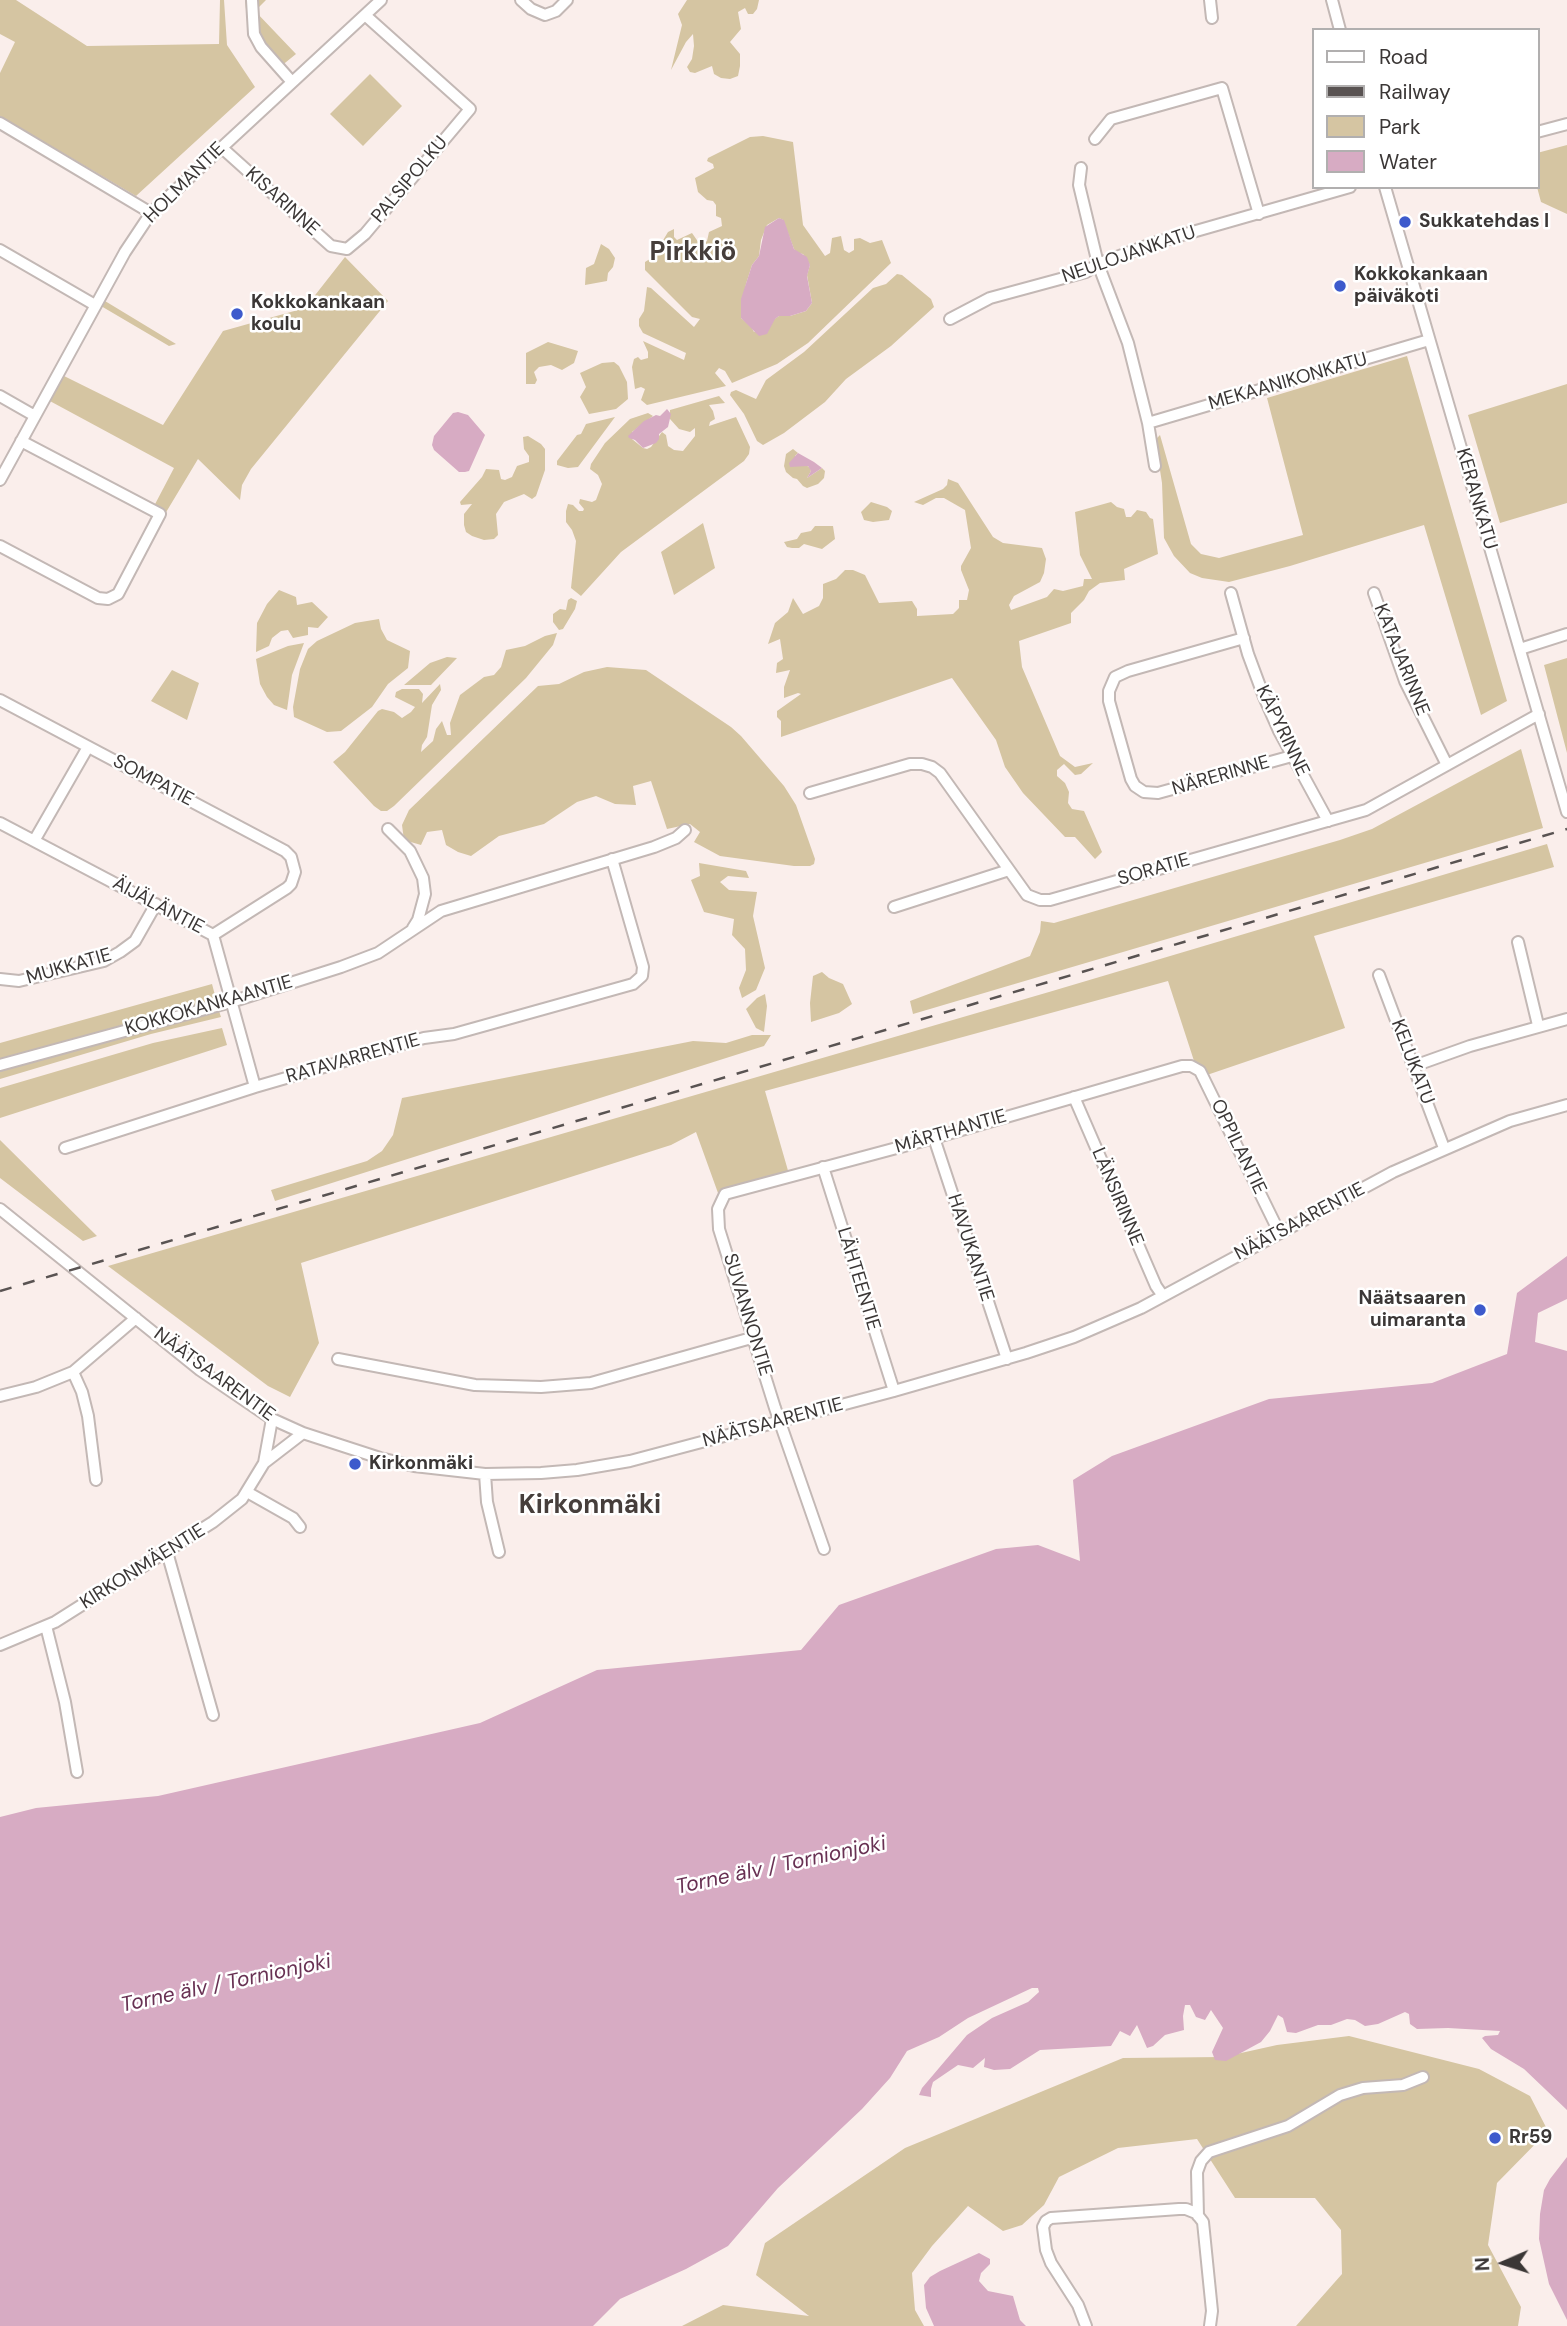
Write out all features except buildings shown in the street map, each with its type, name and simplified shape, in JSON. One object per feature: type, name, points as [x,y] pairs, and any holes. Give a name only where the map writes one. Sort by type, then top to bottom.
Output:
[{"type":"street","points":[[252,0],[254,34],[292,82]]},
{"type":"street","name":"HOLMANTIE","points":[[0,480],[95,304],[151,213],[381,0]]},
{"type":"street","points":[[521,0],[531,9],[545,15],[556,11],[567,0]]},
{"type":"street","points":[[1210,0],[1212,18]]},
{"type":"street","points":[[1332,0],[1339,28]]},
{"type":"street","name":"PALSIPOLKU","points":[[347,249],[365,234],[470,109],[365,15]]},
{"type":"street","points":[[1096,139],[1111,119],[1222,88],[1259,214]]},
{"type":"street","points":[[0,123],[151,213]]},
{"type":"street","points":[[1539,131],[1567,124]]},
{"type":"street","name":"KISARINNE","points":[[221,147],[331,246],[347,249]]},
{"type":"street","points":[[1081,168],[1079,185],[1098,264],[1128,343],[1148,423],[1155,466]]},
{"type":"street","name":"NEULOJANKATU","points":[[950,319],[990,298],[1086,272],[1098,264],[1154,243],[1343,189]]},
{"type":"street","name":"KERANKATU","points":[[1386,189],[1567,812]]},
{"type":"street","points":[[0,250],[95,304]]},
{"type":"street","name":"MEKAANIKONKATU","points":[[1148,423],[1429,340]]},
{"type":"street","points":[[0,396],[35,416]]},
{"type":"street","points":[[0,546],[98,598],[108,599],[118,594],[160,514],[21,441]]},
{"type":"street","name":"KÄPYRINNE","points":[[1231,593],[1264,697],[1292,756],[1328,821]]},
{"type":"street","name":"KATAJARINNE","points":[[1374,593],[1405,681],[1447,765]]},
{"type":"street","points":[[1520,649],[1567,634]]},
{"type":"street","name":"NÄRERINNE","points":[[1244,638],[1128,671],[1112,681],[1109,701],[1131,779],[1135,786],[1144,792],[1158,793],[1292,756]]},
{"type":"street","name":"SOMPATIE","points":[[0,700],[285,851],[294,864],[295,872],[287,888],[213,935]]},
{"type":"street","name":"SORATIE","points":[[810,793],[910,764],[932,767],[940,773],[1027,895],[1040,900],[1050,900],[1366,810],[1539,714]]},
{"type":"street","points":[[34,841],[88,747]]},
{"type":"street","name":"ÄIJÄLÄNTIE","points":[[0,822],[213,935],[255,1087]]},
{"type":"street","points":[[387,829],[410,852],[423,878],[425,894],[422,909],[412,930]]},
{"type":"street","name":"KOKKOKANKAANTIE","points":[[0,1065],[231,1002],[364,959],[378,953],[440,911],[654,847],[676,838],[685,830]]},
{"type":"street","name":"RATAVARRENTIE","points":[[65,1148],[255,1087],[424,1038],[454,1034],[634,984],[642,976],[643,967],[612,859]]},
{"type":"street","points":[[894,906],[1009,870]]},
{"type":"street","name":"MUKKATIE","points":[[0,979],[19,981],[104,961],[135,940],[156,904]]},
{"type":"street","points":[[1518,942],[1538,1026]]},
{"type":"street","name":"KELUKATU","points":[[1379,975],[1444,1148]]},
{"type":"street","points":[[1414,1066],[1567,1018]]},
{"type":"street","name":"MÄRTHANTIE","points":[[718,1209],[725,1194],[934,1138],[1182,1066],[1191,1066]]},
{"type":"street","name":"OPPILANTIE","points":[[1191,1066],[1200,1071],[1279,1232]]},
{"type":"street","name":"LÄNSIRINNE","points":[[1074,1097],[1156,1286],[1163,1296]]},
{"type":"street","name":"NÄÄTSAARENTIE","points":[[0,1209],[207,1375],[272,1419],[303,1433],[414,1466],[485,1474],[553,1472],[630,1461],[1007,1359],[1092,1330],[1163,1296],[1393,1172],[1510,1121],[1567,1105]]},
{"type":"street","name":"HAVUKANTIE","points":[[934,1138],[1007,1359]]},
{"type":"street","name":"LÄHTEENTIE","points":[[823,1167],[894,1391]]},
{"type":"street","name":"SUVANNONTIE","points":[[718,1209],[719,1229],[824,1549]]},
{"type":"street","points":[[0,1396],[36,1387],[73,1371],[136,1318]]},
{"type":"street","points":[[338,1359],[475,1385],[541,1387],[591,1383],[755,1337]]},
{"type":"street","points":[[73,1371],[88,1416],[96,1480]]},
{"type":"street","name":"KIRKONMÄENTIE","points":[[0,1645],[46,1626],[167,1552],[243,1499],[264,1463],[272,1419]]},
{"type":"street","name":"KIRKONMÄENTIE","points":[[264,1463],[303,1433]]},
{"type":"street","points":[[485,1474],[487,1502],[499,1552]]},
{"type":"street","points":[[247,1492],[292,1517],[300,1527]]},
{"type":"street","points":[[167,1552],[213,1715]]},
{"type":"street","points":[[46,1626],[65,1702],[76,1772]]},
{"type":"street","points":[[1198,2216],[1197,2172],[1201,2161],[1209,2152],[1288,2126],[1340,2095],[1363,2088],[1403,2085],[1423,2077]]},
{"type":"street","points":[[1086,2326],[1078,2305],[1045,2250],[1043,2227],[1046,2221],[1051,2218],[1179,2209],[1186,2209],[1203,2222],[1213,2311],[1210,2326]]},
{"type":"green space","points":[[0,0],[16,0],[87,46],[219,44],[220,0],[224,0],[227,45],[255,87],[136,196],[0,116],[0,73],[15,42],[0,34]]},
{"type":"green space","points":[[245,0],[266,0],[255,11],[296,54],[275,71],[248,27]]},
{"type":"green space","points":[[687,0],[759,0],[753,14],[748,14],[745,8],[738,12],[741,29],[730,42],[740,54],[738,76],[721,78],[714,74],[712,66],[695,73],[690,72],[687,67],[692,59],[693,34],[671,70],[682,25],[678,14]]},
{"type":"green space","points":[[370,74],[402,106],[363,146],[330,114]]},
{"type":"green space","points":[[763,136],[793,142],[803,225],[825,256],[830,253],[832,238],[841,236],[844,250],[849,253],[854,250],[854,239],[860,238],[870,243],[882,240],[891,263],[808,343],[777,364],[732,383],[725,371],[719,368],[715,373],[726,386],[647,405],[641,400],[645,389],[635,389],[632,367],[634,359],[648,358],[643,341],[684,360],[686,353],[643,333],[639,319],[644,311],[647,287],[694,327],[700,319],[692,317],[645,270],[645,262],[653,257],[668,232],[674,229],[674,237],[677,240],[692,233],[701,246],[707,241],[709,232],[722,226],[721,218],[716,216],[716,205],[698,192],[695,178],[714,168],[713,164],[707,161],[708,158],[750,137]],"holes":[[[779,218],[783,220],[794,249],[803,254],[810,265],[807,275],[812,303],[806,311],[779,316],[754,332],[741,318],[746,284],[752,265],[759,256],[767,225]]]},
{"type":"green space","points":[[1567,145],[1567,214],[1541,202],[1538,189],[1539,152]]},
{"type":"green space","points":[[601,244],[609,249],[615,258],[613,267],[608,273],[607,281],[585,285],[586,268],[594,264]]},
{"type":"green space","points":[[345,257],[388,301],[251,469],[242,485],[240,500],[198,459],[165,514],[153,508],[174,468],[48,400],[62,375],[163,425],[223,331],[305,308]]},
{"type":"green space","points":[[897,274],[902,275],[931,299],[934,307],[891,346],[846,379],[825,402],[784,433],[763,445],[757,441],[744,414],[730,395],[731,392],[736,390],[756,399],[766,380],[804,352],[873,288],[886,284]]},
{"type":"green space","points":[[105,301],[176,344],[169,346],[101,306]]},
{"type":"green space","points":[[548,342],[578,351],[574,363],[562,370],[551,365],[539,367],[534,372],[537,380],[535,384],[526,384],[526,353]]},
{"type":"green space","points":[[1407,356],[1507,701],[1481,715],[1424,525],[1229,582],[1202,578],[1190,573],[1174,556],[1164,538],[1162,483],[1157,451],[1157,438],[1160,435],[1191,544],[1201,554],[1219,558],[1303,535],[1267,398]]},
{"type":"green space","points":[[614,362],[627,382],[628,399],[616,409],[589,414],[580,397],[586,387],[580,373],[602,363]]},
{"type":"green space","points":[[1567,384],[1567,503],[1500,523],[1468,415]]},
{"type":"green space","points":[[719,396],[725,403],[709,405],[715,419],[709,426],[736,417],[750,447],[749,454],[744,461],[621,552],[581,596],[571,588],[576,541],[566,522],[566,511],[568,504],[583,511],[580,499],[592,502],[596,500],[602,484],[598,475],[590,469],[605,443],[630,419],[648,413],[653,416],[632,432],[632,439],[647,449],[662,432],[666,435],[668,446],[683,451],[695,436],[695,428],[690,432],[679,429],[670,419],[670,410]]},
{"type":"green space","points":[[615,417],[578,467],[557,465],[557,461],[577,435],[581,434],[586,424]]},
{"type":"green space","points":[[528,436],[545,449],[545,470],[536,496],[532,499],[524,494],[504,502],[496,514],[498,535],[494,539],[484,540],[472,536],[466,532],[464,514],[472,504],[461,505],[460,502],[486,469],[499,470],[501,479],[505,480],[512,477],[517,466],[529,462],[523,437]]},
{"type":"green space","points":[[793,449],[798,453],[795,456],[810,468],[807,478],[822,468],[825,471],[824,478],[818,484],[807,488],[786,472],[786,454]]},
{"type":"green space","points":[[948,479],[958,483],[993,537],[1003,543],[1042,548],[1046,559],[1040,582],[1014,596],[1009,605],[1011,610],[1047,597],[1054,589],[1063,591],[1083,586],[1084,579],[1092,579],[1080,555],[1075,512],[1111,502],[1124,509],[1126,517],[1131,517],[1137,510],[1146,512],[1153,519],[1158,554],[1124,569],[1125,580],[1100,583],[1089,591],[1071,613],[1071,623],[1019,641],[1022,667],[1060,756],[1075,767],[1093,763],[1081,774],[1075,775],[1064,764],[1057,770],[1057,776],[1065,783],[1069,792],[1068,803],[1072,809],[1084,811],[1102,852],[1095,859],[1075,837],[1065,837],[1023,793],[1005,767],[996,740],[952,678],[781,737],[781,721],[777,717],[777,711],[801,694],[784,698],[784,687],[790,670],[776,673],[777,663],[783,659],[780,639],[768,644],[775,623],[788,612],[793,598],[803,614],[819,606],[823,598],[823,584],[836,579],[845,570],[853,570],[865,575],[879,603],[912,601],[917,609],[917,616],[953,614],[959,608],[959,600],[967,600],[969,590],[961,570],[971,548],[965,510],[944,498],[936,498],[923,505],[914,502],[943,489]]},
{"type":"green space","points":[[871,502],[892,511],[889,520],[864,520],[861,512]]},
{"type":"green space","points":[[703,523],[715,568],[674,595],[661,552]]},
{"type":"green space","points":[[815,526],[833,526],[835,539],[822,549],[804,544],[799,548],[787,547],[784,542],[797,539],[801,533],[811,531]]},
{"type":"green space","points":[[279,590],[296,597],[297,605],[312,602],[328,617],[318,628],[308,627],[308,635],[293,638],[288,630],[281,631],[272,638],[269,646],[256,652],[257,623],[267,604]]},
{"type":"green space","points":[[571,598],[577,601],[575,609],[563,629],[559,630],[553,622],[553,614],[560,609],[566,610]]},
{"type":"green space","points":[[379,619],[387,640],[410,651],[408,668],[388,684],[372,707],[341,731],[327,732],[294,717],[293,707],[300,669],[308,649],[317,641],[355,623]]},
{"type":"green space","points":[[557,633],[553,645],[526,678],[387,811],[381,811],[374,806],[333,762],[345,752],[378,711],[382,709],[394,712],[402,718],[411,712],[415,707],[395,697],[396,692],[402,689],[419,689],[423,694],[422,703],[440,684],[441,690],[432,705],[427,737],[421,752],[433,741],[436,729],[442,721],[447,735],[451,735],[450,723],[460,695],[484,677],[494,675],[501,667],[506,650],[525,646]]},
{"type":"green space","points":[[304,643],[292,675],[287,710],[274,705],[267,697],[260,684],[256,659],[288,646]]},
{"type":"green space","points":[[447,657],[457,658],[431,685],[404,685],[430,663]]},
{"type":"green space","points":[[1567,658],[1567,753],[1544,665]]},
{"type":"green space","points":[[607,667],[646,670],[741,736],[784,786],[796,805],[815,859],[814,864],[794,866],[720,856],[694,842],[700,832],[690,824],[667,829],[651,781],[633,786],[636,805],[615,804],[596,796],[577,802],[544,824],[499,836],[471,856],[446,845],[442,830],[427,832],[421,845],[404,840],[402,825],[409,810],[538,686],[559,684],[584,672]]},
{"type":"green space","points":[[172,670],[199,683],[187,720],[151,701]]},
{"type":"green space","points":[[1521,749],[1543,828],[913,1014],[910,1001],[1030,956],[1040,932],[1041,921],[1054,923],[1372,829]]},
{"type":"green space","points":[[1547,844],[1554,867],[1314,936],[1345,1028],[1204,1076],[1196,1067],[1168,981],[765,1091],[789,1174],[718,1193],[696,1132],[671,1145],[301,1263],[319,1343],[290,1397],[268,1386],[108,1266],[1049,992]]},
{"type":"green space","points":[[699,863],[746,871],[749,878],[728,876],[720,882],[729,890],[757,892],[753,916],[765,968],[756,990],[742,998],[739,988],[746,970],[745,949],[732,935],[734,919],[704,912],[691,880],[700,876]]},
{"type":"green space","points":[[822,972],[843,984],[852,1004],[839,1013],[811,1022],[813,976]]},
{"type":"green space","points":[[212,984],[216,999],[0,1059],[0,1043]]},
{"type":"green space","points":[[765,994],[767,1006],[764,1032],[756,1028],[746,1009]]},
{"type":"green space","points":[[218,1008],[221,1017],[151,1034],[0,1079],[0,1070]]},
{"type":"green space","points":[[222,1028],[227,1045],[0,1118],[0,1088],[153,1043]]},
{"type":"green space","points":[[752,1035],[771,1035],[764,1046],[275,1201],[271,1190],[367,1161],[382,1151],[393,1135],[402,1098],[693,1041],[726,1043]]},
{"type":"green space","points":[[0,1140],[97,1236],[83,1241],[0,1178]]},
{"type":"green space","points":[[1349,2036],[1479,2069],[1530,2096],[1548,2131],[1497,2183],[1488,2245],[1521,2307],[1518,2326],[1296,2326],[1342,2274],[1341,2230],[1315,2198],[1235,2198],[1197,2139],[1118,2148],[1059,2177],[1044,2205],[1022,2225],[1003,2231],[968,2206],[912,2273],[915,2310],[924,2326],[682,2326],[723,2305],[809,2316],[756,2275],[765,2243],[905,2148],[1123,2058],[1223,2057],[1277,2045]]},
{"type":"water","points":[[779,218],[784,220],[794,249],[807,257],[810,265],[807,276],[812,303],[806,311],[779,316],[767,334],[759,336],[741,318],[741,299],[752,265],[759,256],[765,227]]},
{"type":"water","points":[[667,409],[671,414],[668,427],[659,434],[656,443],[643,448],[629,438],[644,421],[656,415],[660,416]]},
{"type":"water","points":[[453,413],[468,415],[485,435],[469,471],[465,472],[459,472],[434,450],[432,445],[434,436]]},
{"type":"water","points":[[798,453],[822,468],[807,478],[811,471],[808,466],[790,467],[789,463]]},
{"type":"water","name":"Torne älv / Tornionjoki","points":[[1567,1256],[1567,1299],[1538,1313],[1535,1342],[1567,1351],[1567,2110],[1524,2069],[1491,2049],[1482,2038],[1498,2035],[1500,2031],[1417,2029],[1410,2024],[1409,2014],[1405,2012],[1378,2024],[1365,2026],[1347,2019],[1296,2033],[1287,2032],[1283,2018],[1278,2015],[1261,2042],[1226,2061],[1215,2060],[1212,2052],[1223,2028],[1211,2010],[1205,2020],[1196,2017],[1190,2005],[1185,2005],[1184,2030],[1165,2035],[1147,2048],[1137,2025],[1130,2036],[1120,2031],[1111,2046],[1040,2050],[1010,2069],[994,2070],[984,2067],[985,2058],[973,2068],[958,2065],[933,2082],[931,2097],[919,2095],[967,2035],[992,2018],[1028,2002],[1039,1992],[1038,1988],[1032,1988],[907,2051],[890,2078],[862,2109],[778,2188],[728,2246],[686,2269],[620,2299],[593,2326],[0,2326],[0,1817],[36,1808],[158,1796],[480,1723],[597,1670],[801,1650],[839,1605],[996,1549],[1038,1545],[1080,1561],[1073,1480],[1112,1456],[1269,1399],[1432,1383],[1507,1354],[1517,1293]]},
{"type":"water","points":[[1567,2157],[1567,2320],[1549,2284],[1539,2239],[1544,2190]]},
{"type":"water","points":[[979,2253],[990,2259],[990,2264],[981,2273],[979,2281],[988,2291],[1013,2296],[1020,2320],[1026,2326],[934,2326],[926,2308],[924,2285],[940,2271]]},
{"type":"railway","points":[[0,1291],[1567,829]]},
{"type":"place","name":"Sukkatehdas I","points":[[1405,222]]},
{"type":"place","name":"Kokkokankaan päiväkoti","points":[[1340,286]]},
{"type":"place","name":"Kokkokankaan koulu","points":[[237,314]]},
{"type":"place","name":"Näätsaaren uimaranta","points":[[1480,1310]]},
{"type":"place","name":"Kirkonmäki","points":[[355,1464]]},
{"type":"place","name":"Rr59","points":[[1495,2138]]},
{"type":"district","name":"Pirkkiö","points":[[693,253]]},
{"type":"district","name":"Kirkonmäki","points":[[590,1506]]}]
